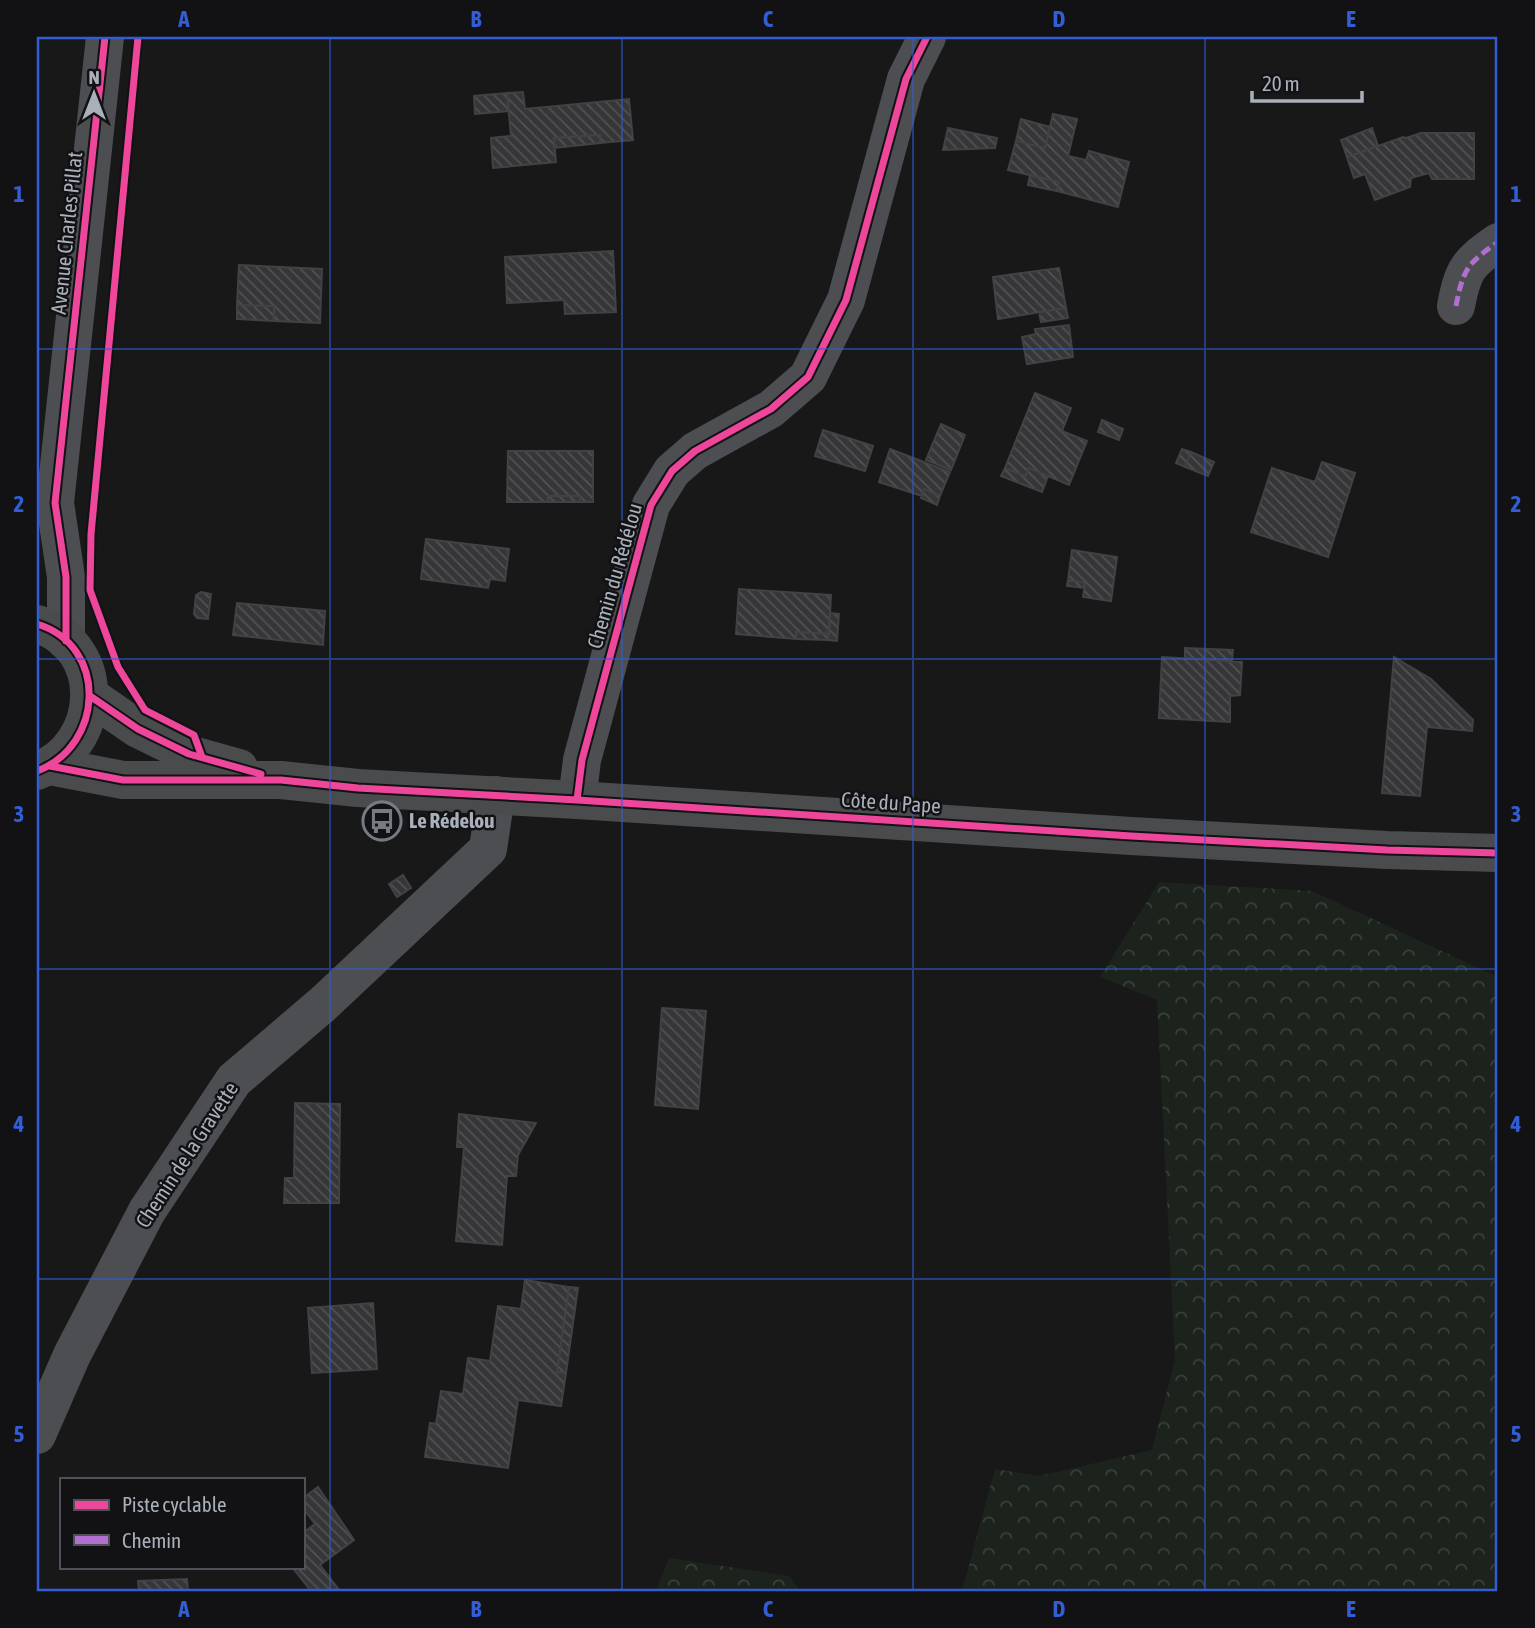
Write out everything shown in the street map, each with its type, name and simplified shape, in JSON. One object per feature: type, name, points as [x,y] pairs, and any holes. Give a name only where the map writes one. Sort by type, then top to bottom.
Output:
[{"type":"main road","points":[[43,769],[67,753],[80,736],[88,717],[90,696],[87,676],[79,657],[52,633]]},
{"type":"main road","name":"Côte du Pape","points":[[90,696],[138,729],[189,754],[281,780]]},
{"type":"main road","name":"Côte du Pape","points":[[43,769],[123,780],[281,780],[358,788],[1131,836],[1387,850],[1498,853]]},
{"type":"street","name":"Avenue Charles Pillat","points":[[52,633],[66,577],[55,503],[105,37]]},
{"type":"street","name":"Chemin du Rédélou","points":[[577,800],[582,760],[651,505],[671,471],[695,451],[771,409],[808,377],[846,300],[906,79],[927,37]]},
{"type":"street","points":[[1456,306],[1460,283],[1473,259],[1498,242]]},
{"type":"street","name":"Avenue Charles Pillat","points":[[37,537],[55,503]]},
{"type":"street","name":"Chemin de la Gravette","points":[[37,1435],[72,1355],[147,1211],[234,1080],[323,1004],[488,849],[496,795]]},
{"type":"green space","points":[[1159,882],[1312,891],[1498,977],[1498,1591],[962,1591],[995,1469],[1039,1476],[1152,1450],[1175,1360],[1157,1000],[1100,977]]},
{"type":"green space","points":[[669,1558],[789,1576],[800,1591],[656,1591]]},
{"type":"building","points":[[523,92],[525,109],[629,99],[633,140],[600,143],[600,135],[554,138],[556,162],[493,168],[491,138],[511,136],[507,93]]},
{"type":"building","points":[[507,93],[509,111],[475,114],[474,96]]},
{"type":"building","points":[[1053,114],[1077,119],[1068,156],[1086,160],[1089,151],[1129,162],[1118,207],[1057,191],[1059,182],[1008,170],[1016,141],[1045,148]]},
{"type":"building","points":[[1021,119],[1050,127],[1045,148],[1016,141]]},
{"type":"building","points":[[948,128],[997,138],[995,148],[943,150]]},
{"type":"building","points":[[1372,128],[1378,146],[1347,157],[1341,140]]},
{"type":"building","points":[[1421,133],[1474,133],[1474,179],[1432,179],[1429,173],[1411,178],[1410,187],[1375,200],[1365,174],[1354,178],[1347,157]]},
{"type":"building","points":[[600,135],[600,143],[554,148],[554,138]]},
{"type":"building","points":[[1030,175],[1059,182],[1057,191],[1028,185]]},
{"type":"building","points":[[613,251],[616,312],[565,314],[564,300],[507,303],[505,257]]},
{"type":"building","points":[[239,265],[322,269],[320,323],[274,321],[274,306],[237,305]]},
{"type":"building","points":[[1059,268],[1066,308],[998,319],[993,277]]},
{"type":"building","points":[[237,305],[274,306],[274,321],[237,319]]},
{"type":"building","points":[[1066,308],[1068,318],[1041,322],[1039,312]]},
{"type":"building","points":[[1069,325],[1073,357],[1027,364],[1022,337],[1036,334],[1035,329]]},
{"type":"building","points":[[1035,393],[1071,408],[1062,431],[1087,441],[1069,485],[1029,468],[1025,476],[1005,468]]},
{"type":"building","points":[[1102,420],[1123,429],[1119,440],[1098,432]]},
{"type":"building","points":[[941,424],[965,435],[951,470],[926,460]]},
{"type":"building","points":[[823,430],[873,446],[865,471],[815,456]]},
{"type":"building","points":[[890,449],[950,472],[940,496],[924,489],[922,496],[879,482]]},
{"type":"building","points":[[1182,449],[1191,452],[1185,467],[1176,463]]},
{"type":"building","points":[[508,451],[593,451],[593,502],[580,502],[580,496],[548,496],[548,502],[507,502]]},
{"type":"building","points":[[1191,452],[1214,462],[1208,476],[1185,467]]},
{"type":"building","points":[[1322,462],[1355,473],[1328,557],[1251,532],[1272,468],[1315,482]]},
{"type":"building","points":[[1005,468],[1025,476],[1029,468],[1048,476],[1042,492],[1001,476]]},
{"type":"building","points":[[924,489],[940,496],[937,505],[921,498]]},
{"type":"building","points":[[548,496],[580,496],[580,502],[548,502]]},
{"type":"building","points":[[426,539],[509,549],[505,581],[490,579],[488,588],[421,579]]},
{"type":"building","points":[[1072,550],[1117,557],[1111,601],[1083,597],[1085,583],[1068,580]]},
{"type":"building","points":[[1068,580],[1085,583],[1084,588],[1067,586]]},
{"type":"building","points":[[739,589],[831,595],[829,634],[796,632],[796,639],[736,634]]},
{"type":"building","points":[[201,592],[211,594],[208,619],[197,618],[194,614],[196,595]]},
{"type":"building","points":[[237,603],[325,611],[323,645],[233,635]]},
{"type":"building","points":[[830,613],[839,614],[837,641],[828,640]]},
{"type":"building","points":[[796,632],[829,634],[828,640],[796,639]]},
{"type":"building","points":[[1185,648],[1233,650],[1232,661],[1185,658]]},
{"type":"building","points":[[1162,657],[1242,662],[1240,695],[1230,696],[1230,722],[1159,718]]},
{"type":"building","points":[[1394,657],[1431,679],[1473,720],[1472,731],[1427,727],[1420,796],[1382,793]]},
{"type":"building","points":[[403,875],[411,888],[397,897],[389,884]]},
{"type":"building","points":[[662,1008],[706,1011],[698,1109],[655,1105]]},
{"type":"building","points":[[295,1103],[340,1104],[339,1203],[284,1203],[285,1178],[294,1178]]},
{"type":"building","points":[[459,1114],[536,1123],[518,1155],[516,1176],[507,1176],[502,1245],[456,1241],[464,1147],[457,1147]]},
{"type":"building","points":[[525,1280],[569,1287],[557,1372],[566,1373],[561,1406],[518,1400],[508,1468],[425,1457],[430,1423],[436,1424],[441,1391],[463,1394],[468,1358],[490,1361],[498,1306],[521,1309]]},
{"type":"building","points":[[569,1287],[578,1288],[566,1373],[557,1372]]},
{"type":"building","points":[[373,1303],[377,1369],[312,1373],[308,1308]]},
{"type":"building","points":[[318,1487],[354,1540],[320,1565],[340,1591],[311,1591],[293,1568],[304,1568],[304,1532],[315,1524],[304,1509],[304,1497]]},
{"type":"building","points":[[187,1579],[188,1591],[139,1591],[138,1581]]},
{"type":"marked path","points":[[1456,306],[1461,283],[1468,268],[1498,242]]},
{"type":"cycle path","points":[[66,641],[66,577],[55,503],[105,37]]},
{"type":"cycle path","points":[[138,37],[91,534],[90,590],[118,667],[145,710],[194,735],[202,757]]},
{"type":"cycle path","points":[[577,800],[582,760],[651,505],[672,471],[695,451],[771,409],[808,377],[846,300],[906,79],[927,37]]},
{"type":"cycle path","points":[[37,624],[60,636],[77,653],[86,674],[89,696],[85,719],[75,741],[59,758],[37,771]]},
{"type":"cycle path","points":[[90,696],[138,729],[189,754],[261,774]]},
{"type":"cycle path","points":[[50,766],[123,780],[281,780],[358,788],[1131,836],[1387,850],[1498,853]]},
{"type":"place","name":"Le Rédelou","points":[[382,821]]}]
